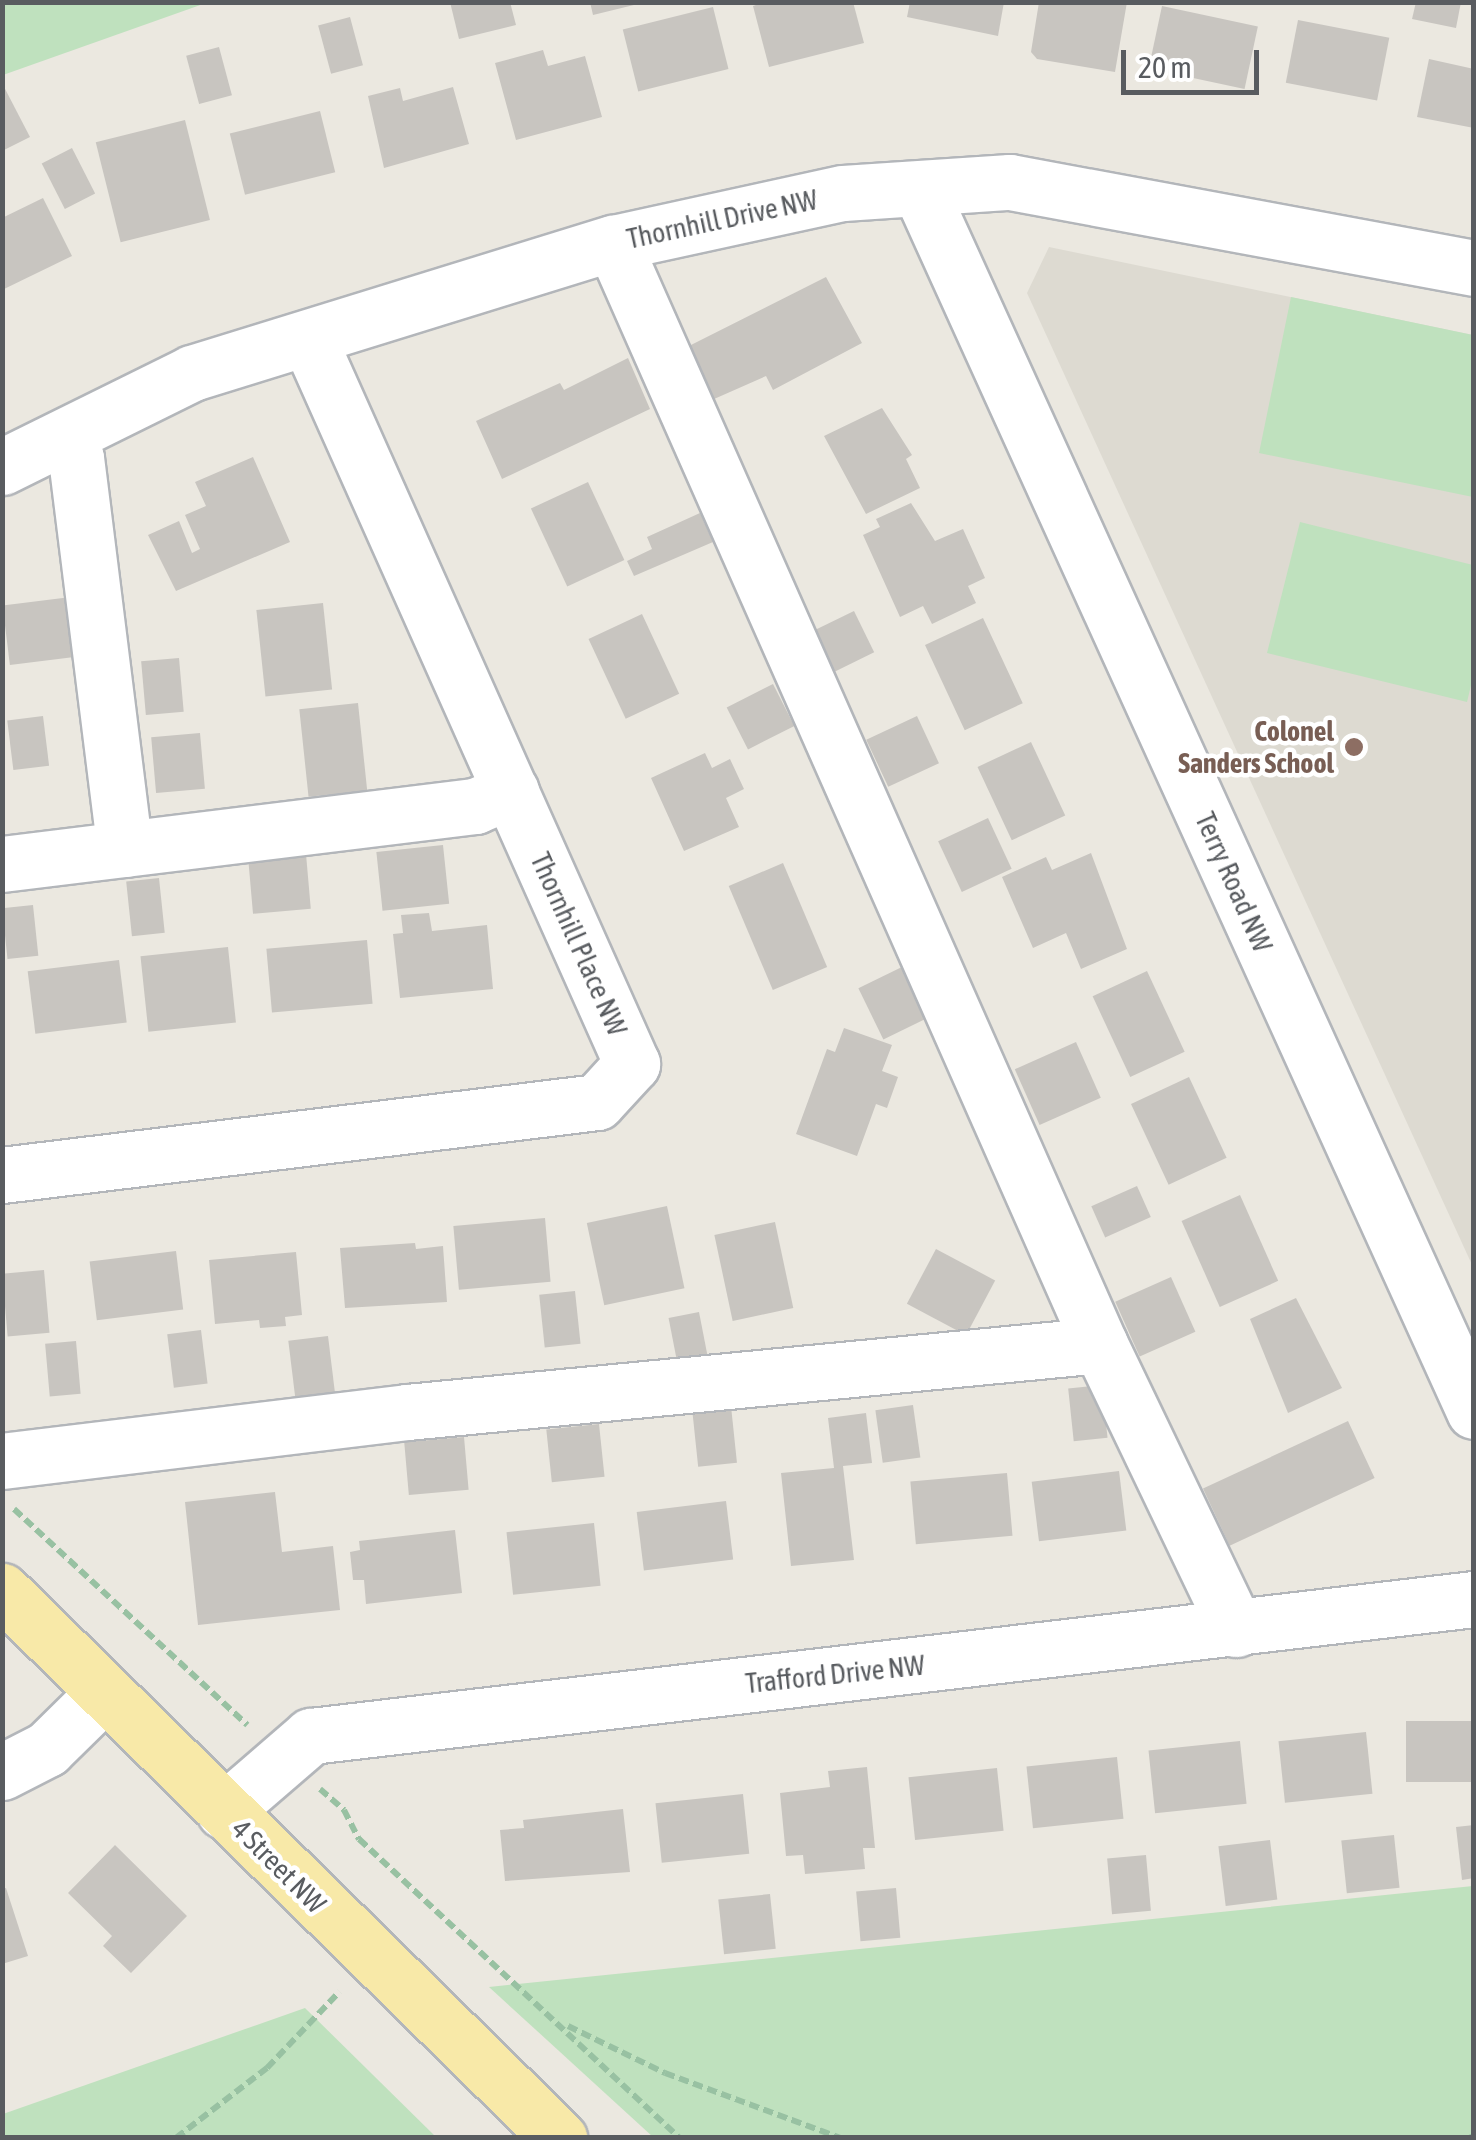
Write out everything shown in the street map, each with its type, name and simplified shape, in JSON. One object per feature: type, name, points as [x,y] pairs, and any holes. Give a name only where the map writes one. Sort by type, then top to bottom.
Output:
[{"type":"main road","name":"4 Street NW","points":[[2,1591],[372,1960],[559,2138]]},
{"type":"street","name":"Thornhill Drive NW","points":[[2,467],[192,373],[613,243],[843,193],[1010,182],[1474,268]]},
{"type":"street","name":"Terry Road NW","points":[[920,190],[1474,1411]]},
{"type":"street","points":[[613,243],[1100,1345],[1236,1628]]},
{"type":"street","name":"Thornhill Place NW","points":[[2,1175],[596,1102],[632,1064],[309,340]]},
{"type":"street","points":[[67,436],[76,458],[125,849]]},
{"type":"street","points":[[2,864],[476,806],[511,790]]},
{"type":"street","points":[[2,1462],[407,1412],[1100,1345]]},
{"type":"street","name":"Trafford Drive NW","points":[[224,1811],[310,1736],[1474,1599]]},
{"type":"street","points":[[2,1772],[47,1749],[104,1693]]},
{"type":"path","points":[[2,1498],[213,1696]]},
{"type":"path","points":[[344,1810],[358,1839],[562,2024],[680,2138]]},
{"type":"path","points":[[176,2138],[267,2068],[372,1960]]},
{"type":"path","points":[[562,2024],[666,2074],[841,2138]]},
{"type":"shaded area","name":"Colonel Sanders School","points":[[1049,247],[1473,335],[1473,1267],[1027,293]]},
{"type":"green space","points":[[3,2],[206,2],[206,3],[3,75]]},
{"type":"green space","points":[[1291,297],[1473,335],[1473,497],[1259,453]]},
{"type":"green space","points":[[1300,522],[1473,565],[1473,677],[1467,702],[1267,653]]},
{"type":"green space","points":[[1473,1886],[1473,2137],[653,2137],[489,1987]]},
{"type":"green space","points":[[305,2008],[436,2137],[3,2137],[3,2114]]},
{"type":"building","points":[[450,2],[510,2],[516,25],[459,39]]},
{"type":"building","points":[[590,2],[638,2],[638,4],[593,15]]},
{"type":"building","points":[[765,2],[853,2],[864,43],[769,67],[753,6]]},
{"type":"building","points":[[910,2],[1004,2],[998,36],[907,17]]},
{"type":"building","points":[[1039,2],[1127,2],[1115,72],[1037,59],[1031,52]]},
{"type":"building","points":[[1416,2],[1461,2],[1456,28],[1412,19]]},
{"type":"building","points":[[1162,6],[1258,26],[1245,89],[1149,69]]},
{"type":"building","points":[[713,7],[728,69],[638,92],[623,29]]},
{"type":"building","points":[[350,17],[363,65],[331,74],[318,26]]},
{"type":"building","points":[[1298,20],[1389,38],[1377,101],[1286,83]]},
{"type":"building","points":[[219,47],[232,95],[199,104],[186,56]]},
{"type":"building","points":[[543,50],[548,66],[585,56],[602,117],[516,140],[495,63]]},
{"type":"building","points":[[1429,59],[1474,69],[1474,128],[1417,117]]},
{"type":"building","points":[[2,83],[30,137],[2,151]]},
{"type":"building","points":[[453,87],[469,144],[384,168],[368,96],[400,88],[403,101]]},
{"type":"building","points":[[320,111],[335,172],[245,195],[230,133]]},
{"type":"building","points":[[185,120],[210,220],[121,242],[96,142]]},
{"type":"building","points":[[72,148],[95,193],[65,209],[42,163]]},
{"type":"building","points":[[43,198],[72,256],[2,290],[2,218]]},
{"type":"building","points":[[826,277],[862,343],[773,390],[766,376],[705,403],[681,350]]},
{"type":"building","points":[[628,358],[650,409],[502,479],[476,421],[560,383],[564,390]]},
{"type":"building","points":[[882,408],[912,455],[906,459],[920,488],[866,514],[824,436]]},
{"type":"building","points":[[253,457],[290,542],[176,591],[148,535],[179,521],[192,553],[200,549],[185,515],[206,506],[195,482]]},
{"type":"building","points":[[588,482],[624,560],[567,587],[531,509]]},
{"type":"building","points":[[911,503],[935,541],[963,529],[985,578],[968,586],[976,603],[932,624],[923,606],[900,617],[863,535],[880,527],[876,519]]},
{"type":"building","points":[[700,513],[713,542],[634,576],[627,561],[652,549],[647,537]]},
{"type":"building","points":[[79,596],[86,656],[10,665],[3,605]]},
{"type":"building","points":[[323,603],[332,690],[265,697],[256,610]]},
{"type":"building","points":[[854,611],[874,652],[831,673],[811,632]]},
{"type":"building","points":[[642,614],[679,694],[626,719],[589,639]]},
{"type":"building","points":[[983,618],[1023,703],[965,730],[925,645]]},
{"type":"building","points":[[179,658],[184,712],[146,715],[141,661]]},
{"type":"building","points":[[773,684],[794,726],[748,749],[727,708]]},
{"type":"building","points":[[358,703],[367,791],[309,797],[299,709]]},
{"type":"building","points":[[43,716],[49,766],[13,770],[7,720]]},
{"type":"building","points":[[917,716],[939,763],[888,787],[866,740]]},
{"type":"building","points":[[200,733],[205,789],[156,793],[151,737]]},
{"type":"building","points":[[1031,742],[1065,815],[1012,840],[978,767]]},
{"type":"building","points":[[705,753],[712,768],[730,759],[744,789],[726,798],[739,827],[684,851],[651,778]]},
{"type":"building","points":[[988,818],[1012,869],[962,892],[938,841]]},
{"type":"building","points":[[443,845],[449,904],[383,911],[376,852]]},
{"type":"building","points":[[1091,853],[1127,949],[1081,969],[1066,933],[1033,948],[1002,877],[1046,857],[1052,870]]},
{"type":"building","points":[[306,854],[311,909],[253,914],[248,859]]},
{"type":"building","points":[[783,863],[827,967],[773,990],[729,886]]},
{"type":"building","points":[[159,878],[165,933],[132,936],[126,881]]},
{"type":"building","points":[[33,905],[38,956],[8,959],[2,908]]},
{"type":"building","points":[[429,913],[432,931],[487,925],[493,989],[400,998],[393,934],[403,933],[401,915]]},
{"type":"building","points":[[367,940],[373,1004],[272,1013],[266,949]]},
{"type":"building","points":[[228,947],[236,1023],[148,1032],[140,956]]},
{"type":"building","points":[[119,960],[127,1023],[35,1034],[28,971]]},
{"type":"building","points":[[906,965],[931,1016],[883,1039],[858,988]]},
{"type":"building","points":[[1147,971],[1185,1052],[1130,1077],[1093,996]]},
{"type":"building","points":[[844,1028],[892,1045],[882,1071],[898,1077],[887,1108],[876,1104],[857,1156],[796,1134],[827,1049],[835,1052]]},
{"type":"building","points":[[1076,1042],[1101,1098],[1040,1125],[1015,1069]]},
{"type":"building","points":[[1189,1077],[1227,1158],[1169,1185],[1131,1104]]},
{"type":"building","points":[[1137,1186],[1151,1217],[1105,1237],[1091,1206]]},
{"type":"building","points":[[1240,1195],[1278,1281],[1220,1307],[1182,1221]]},
{"type":"building","points":[[667,1206],[684,1288],[604,1305],[587,1223]]},
{"type":"building","points":[[545,1218],[551,1282],[459,1290],[453,1226]]},
{"type":"building","points":[[775,1222],[793,1308],[733,1321],[714,1235]]},
{"type":"building","points":[[415,1243],[416,1249],[443,1246],[447,1302],[345,1308],[340,1248]]},
{"type":"building","points":[[936,1249],[995,1280],[966,1335],[907,1304]]},
{"type":"building","points":[[176,1251],[183,1310],[97,1320],[90,1262]]},
{"type":"building","points":[[296,1252],[302,1315],[285,1317],[286,1326],[260,1328],[259,1320],[215,1324],[209,1260]]},
{"type":"building","points":[[44,1270],[49,1333],[8,1336],[2,1274]]},
{"type":"building","points":[[1171,1277],[1195,1332],[1140,1357],[1115,1302]]},
{"type":"building","points":[[575,1291],[581,1344],[545,1347],[539,1295]]},
{"type":"building","points":[[1296,1298],[1342,1388],[1288,1413],[1250,1319]]},
{"type":"building","points":[[699,1312],[708,1359],[678,1365],[669,1318]]},
{"type":"building","points":[[201,1330],[208,1384],[174,1388],[167,1334]]},
{"type":"building","points":[[328,1336],[335,1394],[295,1398],[288,1341]]},
{"type":"building","points":[[76,1341],[81,1394],[50,1397],[45,1344]]},
{"type":"building","points":[[1102,1385],[1108,1438],[1074,1441],[1068,1389]]},
{"type":"building","points":[[913,1405],[920,1457],[883,1463],[875,1410]]},
{"type":"building","points":[[731,1406],[737,1463],[698,1467],[692,1410]]},
{"type":"building","points":[[866,1413],[872,1463],[843,1466],[854,1560],[791,1566],[781,1473],[834,1468],[828,1418]]},
{"type":"building","points":[[1348,1421],[1375,1478],[1230,1546],[1203,1489]]},
{"type":"building","points":[[599,1424],[605,1477],[552,1482],[546,1430]]},
{"type":"building","points":[[464,1437],[469,1490],[409,1495],[404,1442]]},
{"type":"building","points":[[1119,1471],[1126,1531],[1039,1541],[1032,1482]]},
{"type":"building","points":[[1007,1473],[1012,1536],[916,1544],[910,1481]]},
{"type":"building","points":[[275,1492],[282,1552],[333,1546],[340,1610],[198,1625],[185,1502]]},
{"type":"building","points":[[726,1501],[733,1560],[644,1571],[637,1512]]},
{"type":"building","points":[[594,1523],[601,1586],[513,1595],[506,1532]]},
{"type":"building","points":[[455,1530],[462,1593],[366,1604],[364,1580],[353,1580],[350,1552],[360,1550],[359,1541]]},
{"type":"building","points":[[1406,1721],[1474,1721],[1474,1782],[1406,1782]]},
{"type":"building","points":[[1366,1732],[1372,1794],[1285,1803],[1278,1741]]},
{"type":"building","points":[[1240,1741],[1247,1804],[1155,1813],[1149,1751]]},
{"type":"building","points":[[1117,1757],[1123,1819],[1033,1828],[1026,1767]]},
{"type":"building","points":[[867,1767],[875,1848],[863,1848],[865,1869],[805,1874],[803,1855],[786,1856],[780,1793],[830,1787],[828,1771]]},
{"type":"building","points":[[997,1768],[1004,1831],[915,1840],[908,1777]]},
{"type":"building","points":[[743,1794],[749,1854],[662,1863],[655,1803]]},
{"type":"building","points":[[623,1809],[630,1872],[505,1881],[500,1830],[524,1828],[523,1820]]},
{"type":"building","points":[[1474,1825],[1474,1878],[1462,1880],[1456,1827]]},
{"type":"building","points":[[1394,1835],[1400,1888],[1347,1893],[1341,1841]]},
{"type":"building","points":[[1270,1840],[1277,1900],[1226,1906],[1218,1846]]},
{"type":"building","points":[[115,1845],[187,1916],[131,1973],[103,1946],[112,1936],[68,1893]]},
{"type":"building","points":[[1146,1855],[1151,1911],[1112,1914],[1107,1858]]},
{"type":"building","points":[[6,1888],[28,1956],[2,1964],[2,1889]]},
{"type":"building","points":[[896,1888],[900,1938],[861,1941],[856,1891]]},
{"type":"building","points":[[770,1894],[776,1949],[724,1954],[718,1899]]},
{"type":"place","name":"Colonel Sanders School","points":[[1354,747]]}]
